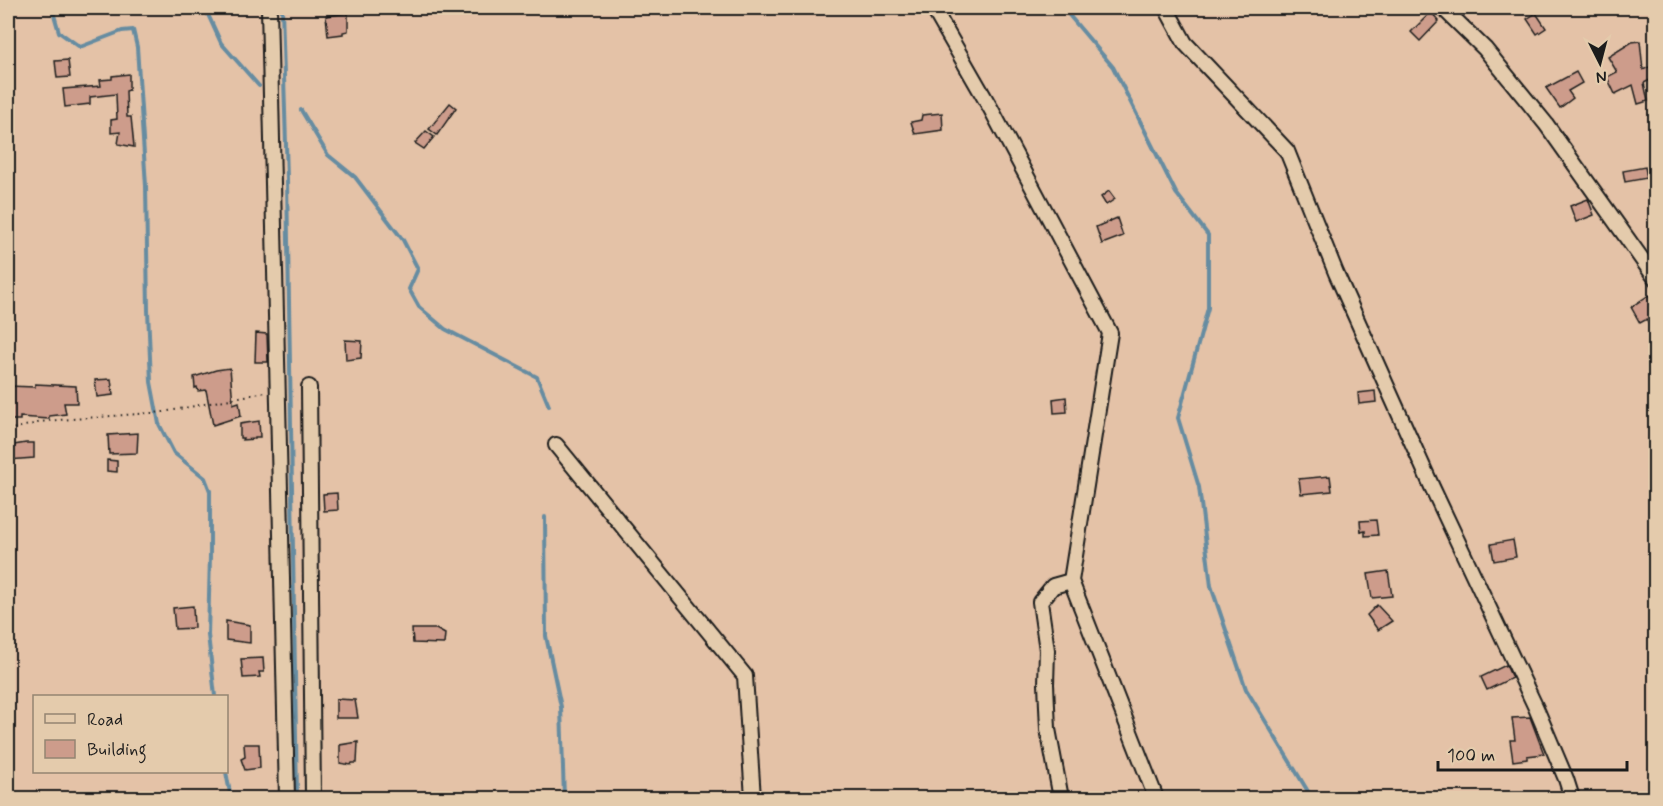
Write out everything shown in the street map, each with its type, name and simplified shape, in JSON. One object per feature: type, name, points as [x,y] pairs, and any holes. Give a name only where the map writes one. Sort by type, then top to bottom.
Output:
[{"type":"street","points":[[269,8],[288,798]]},
{"type":"street","points":[[933,8],[992,109],[1110,333],[1071,581],[1156,798]]},
{"type":"street","points":[[1166,8],[1185,43],[1287,151],[1336,273],[1432,487],[1536,708],[1572,798]]},
{"type":"street","points":[[1443,8],[1485,50],[1546,123],[1656,279]]},
{"type":"street","points":[[309,387],[314,798]]},
{"type":"street","points":[[556,445],[745,676],[753,798]]},
{"type":"street","points":[[1061,798],[1048,729],[1047,650],[1040,602],[1053,586],[1071,581]]},
{"type":"path","points":[[8,430],[46,421],[164,412],[278,390]]},
{"type":"building","points":[[1431,12],[1439,21],[1420,41],[1411,32]]},
{"type":"building","points":[[348,13],[348,31],[328,36],[326,16]]},
{"type":"building","points":[[1536,13],[1546,28],[1537,34],[1527,19]]},
{"type":"building","points":[[1640,41],[1643,70],[1656,64],[1656,77],[1644,83],[1648,101],[1638,104],[1633,85],[1615,94],[1607,77],[1617,72],[1608,57],[1632,42]]},
{"type":"building","points":[[68,60],[70,77],[57,78],[55,61]]},
{"type":"building","points":[[1576,72],[1582,83],[1568,91],[1573,98],[1560,108],[1546,88]]},
{"type":"building","points":[[129,74],[129,90],[126,91],[127,117],[131,117],[134,147],[118,144],[120,132],[111,133],[111,120],[117,119],[116,94],[90,97],[90,104],[65,107],[63,89],[101,86],[100,80]]},
{"type":"building","points":[[450,103],[456,108],[437,135],[429,129]]},
{"type":"building","points":[[942,113],[943,130],[915,134],[911,122],[921,120],[922,115]]},
{"type":"building","points":[[426,131],[434,137],[424,149],[415,143]]},
{"type":"building","points":[[1645,167],[1647,178],[1625,182],[1623,171]]},
{"type":"building","points":[[1109,191],[1115,199],[1106,205],[1101,197]]},
{"type":"building","points":[[1588,199],[1594,215],[1576,222],[1570,206]]},
{"type":"building","points":[[1117,218],[1123,236],[1102,244],[1096,227]]},
{"type":"building","points":[[1649,295],[1656,306],[1656,337],[1653,337],[1647,319],[1640,323],[1631,307]]},
{"type":"building","points":[[256,333],[267,334],[268,362],[255,362]]},
{"type":"building","points":[[345,340],[362,341],[361,358],[346,360]]},
{"type":"building","points":[[230,368],[233,404],[239,402],[241,416],[213,425],[206,390],[198,391],[197,387],[195,388],[194,377]]},
{"type":"building","points":[[111,379],[113,395],[97,397],[95,380]]},
{"type":"building","points":[[35,384],[76,386],[77,403],[64,403],[66,414],[49,416],[49,419],[20,417],[20,420],[8,420],[8,386],[35,387]]},
{"type":"building","points":[[1375,391],[1376,402],[1359,404],[1358,393]]},
{"type":"building","points":[[1066,397],[1067,412],[1054,413],[1053,399]]},
{"type":"building","points":[[259,421],[260,437],[242,440],[243,438],[240,438],[240,424]]},
{"type":"building","points":[[138,433],[137,453],[109,454],[108,435]]},
{"type":"building","points":[[34,443],[34,458],[8,460],[8,446]]},
{"type":"building","points":[[107,460],[117,461],[117,472],[107,471]]},
{"type":"building","points":[[1330,476],[1332,491],[1301,494],[1299,479]]},
{"type":"building","points":[[337,493],[338,510],[324,511],[323,494]]},
{"type":"building","points":[[1376,520],[1378,535],[1365,536],[1365,531],[1361,532],[1360,521]]},
{"type":"building","points":[[1513,540],[1516,557],[1494,561],[1491,544]]},
{"type":"building","points":[[1388,571],[1392,596],[1372,598],[1368,574]]},
{"type":"building","points":[[1377,605],[1392,621],[1378,630],[1367,615]]},
{"type":"building","points":[[193,606],[194,628],[175,629],[173,608]]},
{"type":"building","points":[[226,621],[250,625],[250,643],[226,640]]},
{"type":"building","points":[[412,629],[436,629],[445,634],[444,644],[413,643]]},
{"type":"building","points":[[263,658],[264,672],[259,672],[260,677],[243,678],[241,659]]},
{"type":"building","points":[[1506,665],[1512,678],[1487,690],[1481,677]]},
{"type":"building","points":[[336,699],[355,700],[358,718],[336,718]]},
{"type":"building","points":[[1530,717],[1544,754],[1513,761],[1510,740],[1515,740],[1512,718]]},
{"type":"building","points":[[358,742],[357,763],[351,765],[340,763],[340,745]]},
{"type":"building","points":[[244,744],[259,744],[260,768],[245,770],[241,759],[245,757]]},
{"type":"waterway","points":[[52,8],[59,32],[80,47],[122,31],[133,30],[137,47],[146,186],[151,382],[159,424],[174,453],[205,478],[210,491],[208,635],[215,695]]},
{"type":"waterway","points":[[205,8],[221,43],[259,86]]},
{"type":"waterway","points":[[282,8],[297,798]]},
{"type":"waterway","points":[[1063,8],[1113,67],[1176,193],[1208,235],[1208,308],[1178,418],[1199,487],[1211,586],[1246,689],[1312,798]]},
{"type":"waterway","points":[[301,110],[328,155],[355,177],[403,240],[418,269],[409,289],[419,307],[445,329],[537,377],[549,406]]},
{"type":"waterway","points":[[545,517],[546,636],[561,707],[564,798]]},
{"type":"waterway","points":[[226,773],[231,798]]}]
